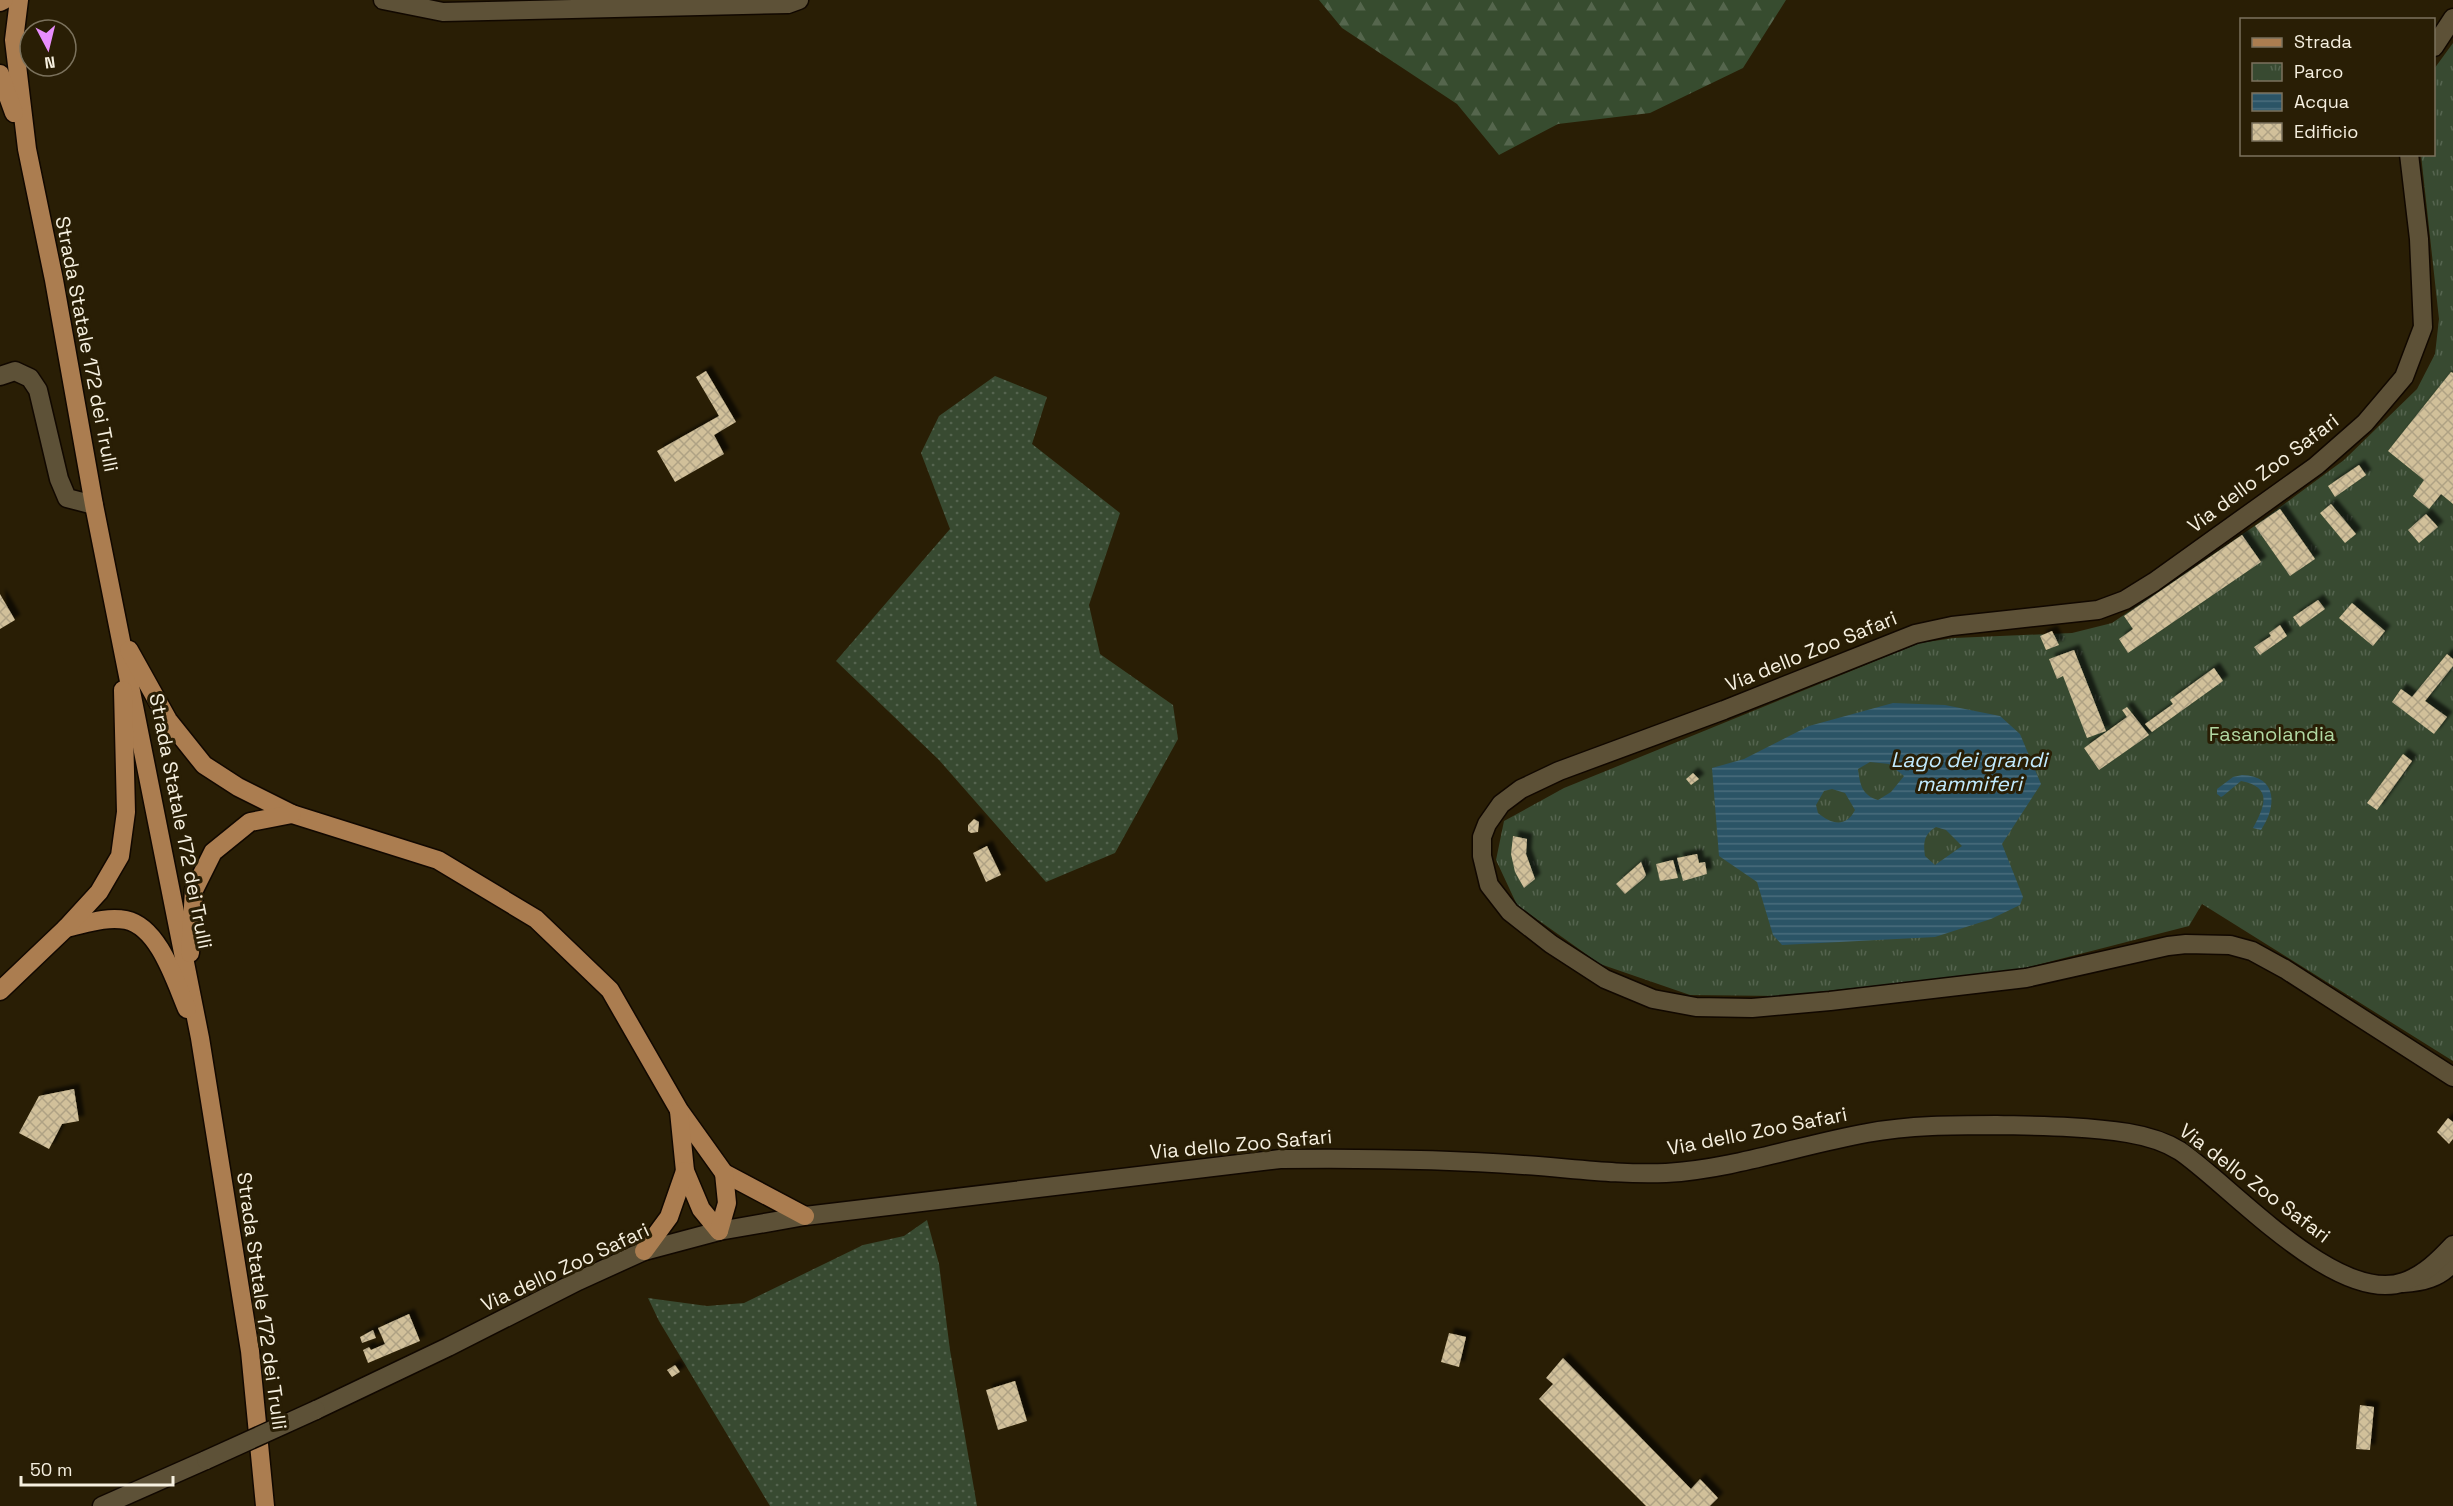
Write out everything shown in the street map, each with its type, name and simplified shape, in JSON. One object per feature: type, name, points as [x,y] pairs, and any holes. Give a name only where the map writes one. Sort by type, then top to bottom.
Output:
[{"type":"main road","name":"Strada Statale 172 dei Trulli","points":[[19,0],[14,40],[27,149],[54,280],[94,505],[200,1038],[250,1351],[265,1506]]},
{"type":"main road","name":"Strada Statale 172 dei Trulli","points":[[0,74],[27,149]]},
{"type":"main road","points":[[122,637],[168,720],[204,765],[238,788],[292,814],[438,860],[536,919],[610,990],[679,1110],[724,1173],[805,1216]]},
{"type":"main road","points":[[0,991],[66,928],[99,892],[120,856],[126,812],[122,637]]},
{"type":"main road","points":[[188,978],[194,890],[213,852],[249,822],[292,814]]},
{"type":"main road","points":[[66,928],[103,920],[126,920],[142,927],[156,942],[200,1038]]},
{"type":"main road","points":[[679,1110],[686,1171],[701,1209],[720,1231]]},
{"type":"main road","points":[[644,1251],[669,1217],[686,1171]]},
{"type":"main road","points":[[720,1231],[727,1203],[724,1173]]},
{"type":"street","points":[[383,0],[443,12],[788,4],[799,0]]},
{"type":"street","points":[[2435,44],[2453,18]]},
{"type":"street","name":"Via dello Zoo Safari","points":[[2409,156],[2419,238],[2423,327],[2404,377],[2365,423],[2316,466],[2154,582],[2125,600],[2098,610],[1952,626],[1915,634],[1724,710],[1559,771],[1521,789],[1501,804],[1487,824],[1482,837],[1482,856],[1489,885],[1510,912],[1551,944],[1605,979],[1653,999],[1696,1007],[1752,1008],[1830,1001],[2026,978],[2168,946],[2230,945],[2252,951],[2285,969],[2453,1077]]},
{"type":"street","points":[[0,376],[15,370],[30,378],[42,400],[59,479],[67,498],[94,505]]},
{"type":"street","name":"Via dello Zoo Safari","points":[[102,1506],[316,1410],[644,1251],[720,1231],[805,1216],[1280,1159],[1350,1158],[1521,1164],[1634,1173],[1665,1173],[1700,1169],[1868,1133],[1918,1126],[2048,1126],[2128,1133],[2158,1140],[2180,1152],[2261,1221],[2341,1273],[2368,1282],[2401,1284],[2424,1282],[2447,1269],[2453,1262]]},
{"type":"street","points":[[2401,1284],[2418,1276],[2436,1263],[2453,1245]]},
{"type":"green space","points":[[1319,0],[1786,0],[1743,68],[1650,113],[1558,124],[1499,155],[1457,104],[1342,28]]},
{"type":"green space","name":"Fasanolandia","points":[[2453,43],[2453,1061],[2202,904],[2189,926],[2017,970],[1781,996],[1690,995],[1600,964],[1517,905],[1496,860],[1504,821],[1564,788],[1920,643],[1954,638],[2072,633],[2112,623],[2253,527],[2344,460],[2417,389],[2435,354],[2439,319],[2421,156],[2435,156],[2435,68]]},
{"type":"green space","points":[[995,376],[1047,397],[1032,444],[1120,513],[1089,605],[1100,654],[1173,705],[1178,739],[1115,853],[1046,882],[939,760],[836,661],[950,529],[921,453],[939,416]]},
{"type":"green space","points":[[927,1220],[939,1264],[950,1350],[977,1506],[770,1506],[659,1321],[648,1298],[707,1306],[744,1303],[863,1245],[904,1236]]},
{"type":"water","name":"Lago dei grandi mammiferi","points":[[1893,703],[1945,705],[2000,716],[2020,734],[2041,784],[2002,844],[2023,897],[2020,905],[1991,919],[1935,937],[1782,945],[1773,935],[1757,882],[1719,856],[1712,768],[1744,759],[1809,726]],"holes":[[[1870,762],[1889,764],[1904,776],[1891,792],[1878,800],[1865,792],[1860,780],[1858,769]],[[1832,789],[1845,793],[1855,810],[1847,820],[1833,822],[1818,813],[1816,805],[1824,791]],[[1936,827],[1946,830],[1962,846],[1935,865],[1925,856],[1924,851],[1925,839]]]},
{"type":"water","points":[[2242,775],[2262,781],[2271,794],[2270,812],[2261,830],[2253,828],[2261,812],[2264,798],[2258,788],[2241,781],[2223,796],[2217,794],[2217,789],[2233,777]]},
{"type":"building","points":[[706,371],[736,422],[714,435],[724,454],[675,482],[657,451],[719,416],[696,377]]},
{"type":"building","points":[[2451,372],[2453,373],[2453,504],[2441,494],[2429,509],[2413,496],[2424,480],[2388,451]]},
{"type":"building","points":[[2359,465],[2366,475],[2335,497],[2328,486]]},
{"type":"building","points":[[2331,504],[2356,534],[2345,543],[2320,513]]},
{"type":"building","points":[[2280,509],[2315,559],[2290,576],[2255,526]]},
{"type":"building","points":[[2426,514],[2438,527],[2419,543],[2408,530]]},
{"type":"building","points":[[2242,535],[2261,562],[2128,653],[2119,639],[2133,629],[2124,616]]},
{"type":"building","points":[[0,594],[15,620],[0,629]]},
{"type":"building","points":[[2318,600],[2325,609],[2300,627],[2293,617]]},
{"type":"building","points":[[2352,603],[2385,631],[2373,646],[2339,618]]},
{"type":"building","points":[[2280,625],[2287,636],[2260,655],[2254,647],[2271,636],[2269,633]]},
{"type":"building","points":[[2052,631],[2059,645],[2046,650],[2040,636]]},
{"type":"building","points":[[2074,650],[2106,731],[2087,738],[2063,676],[2057,679],[2049,659]]},
{"type":"building","points":[[2447,654],[2453,659],[2453,666],[2425,701],[2447,717],[2434,734],[2392,702],[2401,689],[2412,697]]},
{"type":"building","points":[[2214,668],[2223,681],[2152,732],[2145,724],[2173,704],[2170,700]]},
{"type":"building","points":[[2127,707],[2149,735],[2099,770],[2084,748],[2127,717],[2122,710]]},
{"type":"building","points":[[2403,754],[2412,761],[2377,810],[2367,803]]},
{"type":"building","points":[[1693,773],[1699,779],[1691,785],[1686,779]]},
{"type":"building","points":[[974,819],[979,822],[978,832],[971,833],[968,831],[968,825]]},
{"type":"building","points":[[1513,836],[1527,839],[1526,854],[1535,879],[1524,888],[1515,872],[1511,854]]},
{"type":"building","points":[[987,846],[1001,875],[986,882],[973,853]]},
{"type":"building","points":[[1697,854],[1699,863],[1705,862],[1707,874],[1683,881],[1677,858]]},
{"type":"building","points":[[1673,860],[1678,878],[1660,881],[1656,864]]},
{"type":"building","points":[[1641,862],[1646,875],[1625,894],[1616,884]]},
{"type":"building","points":[[74,1089],[79,1121],[62,1124],[49,1149],[19,1133],[39,1096]]},
{"type":"building","points":[[2448,1118],[2453,1122],[2453,1139],[2449,1144],[2437,1132]]},
{"type":"building","points":[[409,1314],[420,1341],[368,1363],[363,1350],[369,1347],[371,1350],[385,1344],[378,1328]]},
{"type":"building","points":[[373,1330],[376,1338],[362,1343],[360,1337]]},
{"type":"building","points":[[1449,1333],[1466,1337],[1459,1367],[1441,1362]]},
{"type":"building","points":[[1563,1358],[1691,1489],[1700,1479],[1718,1498],[1710,1506],[1646,1506],[1539,1399],[1553,1384],[1546,1378]]},
{"type":"building","points":[[675,1365],[680,1372],[672,1377],[667,1370]]},
{"type":"building","points":[[1015,1381],[1027,1421],[998,1430],[986,1390]]},
{"type":"building","points":[[2360,1405],[2374,1407],[2370,1450],[2356,1449]]}]
